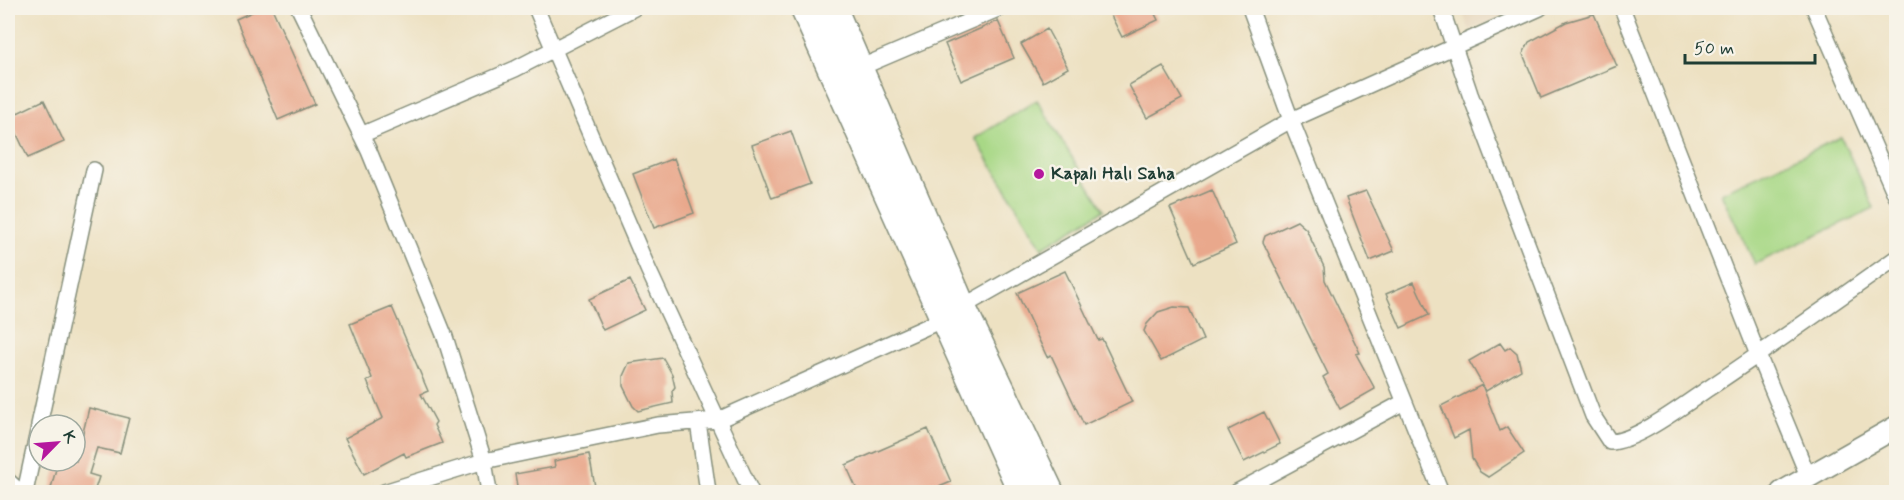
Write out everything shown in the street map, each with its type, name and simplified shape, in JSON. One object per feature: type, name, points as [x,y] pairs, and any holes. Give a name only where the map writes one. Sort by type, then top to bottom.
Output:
[{"type":"highway","points":[[804,8],[953,313],[1050,492]]},
{"type":"highway","points":[[833,8],[860,68],[1022,492]]},
{"type":"street","points":[[298,8],[361,135],[445,337],[484,461],[489,492]]},
{"type":"street","points":[[536,8],[648,269],[751,492]]},
{"type":"street","points":[[361,135],[515,69],[634,8]]},
{"type":"street","points":[[860,68],[1000,8]]},
{"type":"street","points":[[1250,8],[1292,120],[1441,492]]},
{"type":"street","points":[[1441,8],[1470,93],[1589,405],[1600,430],[1610,442],[1620,442],[1673,412],[1758,356],[1896,258]]},
{"type":"street","points":[[384,492],[484,461],[658,425],[718,420],[953,313],[1292,120],[1540,8]]},
{"type":"street","points":[[1622,8],[1758,356],[1808,477]]},
{"type":"street","points":[[1814,8],[1896,196]]},
{"type":"street","points":[[42,413],[93,170]]},
{"type":"street","points":[[1237,492],[1404,402]]},
{"type":"street","points":[[698,422],[708,492]]},
{"type":"street","points":[[1782,492],[1896,427]]},
{"type":"street","points":[[25,492],[29,473]]},
{"type":"street","points":[[8,481],[20,492]]},
{"type":"shaded area","points":[[1460,8],[1525,8],[1470,30]]},
{"type":"green space","name":"Kapalı Halı Saha","points":[[1037,100],[1104,210],[1042,248],[975,138]]},
{"type":"green space","points":[[1841,137],[1874,208],[1755,264],[1721,193]]},
{"type":"building","points":[[261,8],[272,8],[315,104],[278,120],[236,19]]},
{"type":"building","points":[[1107,8],[1152,8],[1158,20],[1122,37]]},
{"type":"building","points":[[1594,14],[1617,66],[1541,98],[1523,54],[1529,42],[1566,22]]},
{"type":"building","points":[[998,21],[1014,58],[961,81],[945,44]]},
{"type":"building","points":[[1047,29],[1068,68],[1043,82],[1021,44]]},
{"type":"building","points":[[1163,66],[1182,99],[1147,118],[1129,85]]},
{"type":"building","points":[[44,100],[64,142],[28,158],[9,117]]},
{"type":"building","points":[[791,131],[810,184],[772,198],[752,145]]},
{"type":"building","points":[[674,158],[694,213],[654,228],[633,174]]},
{"type":"building","points":[[1212,190],[1236,244],[1194,263],[1170,208]]},
{"type":"building","points":[[1366,191],[1394,251],[1370,261],[1346,198]]},
{"type":"building","points":[[1297,221],[1306,229],[1324,267],[1325,280],[1360,353],[1356,354],[1375,389],[1340,409],[1323,377],[1328,374],[1263,242],[1265,236]]},
{"type":"building","points":[[1065,271],[1098,340],[1102,339],[1132,402],[1084,425],[1051,355],[1047,357],[1017,293]]},
{"type":"building","points":[[630,280],[645,310],[603,330],[589,299]]},
{"type":"building","points":[[1414,282],[1429,315],[1401,328],[1386,294]]},
{"type":"building","points":[[392,307],[428,391],[421,394],[436,422],[434,425],[442,443],[406,457],[404,453],[364,474],[345,438],[383,418],[367,381],[372,378],[350,324]]},
{"type":"building","points":[[1174,307],[1189,308],[1203,340],[1161,361],[1144,331],[1158,312]]},
{"type":"building","points":[[1500,343],[1505,350],[1510,347],[1517,353],[1521,370],[1486,391],[1469,361]]},
{"type":"building","points":[[663,358],[672,374],[675,387],[672,391],[673,403],[638,411],[623,386],[623,376],[629,363]]},
{"type":"building","points":[[1482,385],[1500,431],[1507,427],[1524,453],[1488,477],[1480,472],[1472,459],[1469,430],[1454,438],[1441,406]]},
{"type":"building","points":[[89,408],[129,418],[120,453],[97,448],[89,474],[99,477],[94,492],[50,492],[55,473],[87,473]]},
{"type":"building","points":[[1264,412],[1280,444],[1244,462],[1228,430]]},
{"type":"building","points":[[928,429],[951,482],[927,492],[858,492],[846,465]]},
{"type":"building","points":[[589,454],[596,492],[518,492],[515,474],[555,467],[554,461]]},
{"type":"place","name":"Kapalı Halı Saha","points":[[1039,174]]}]
